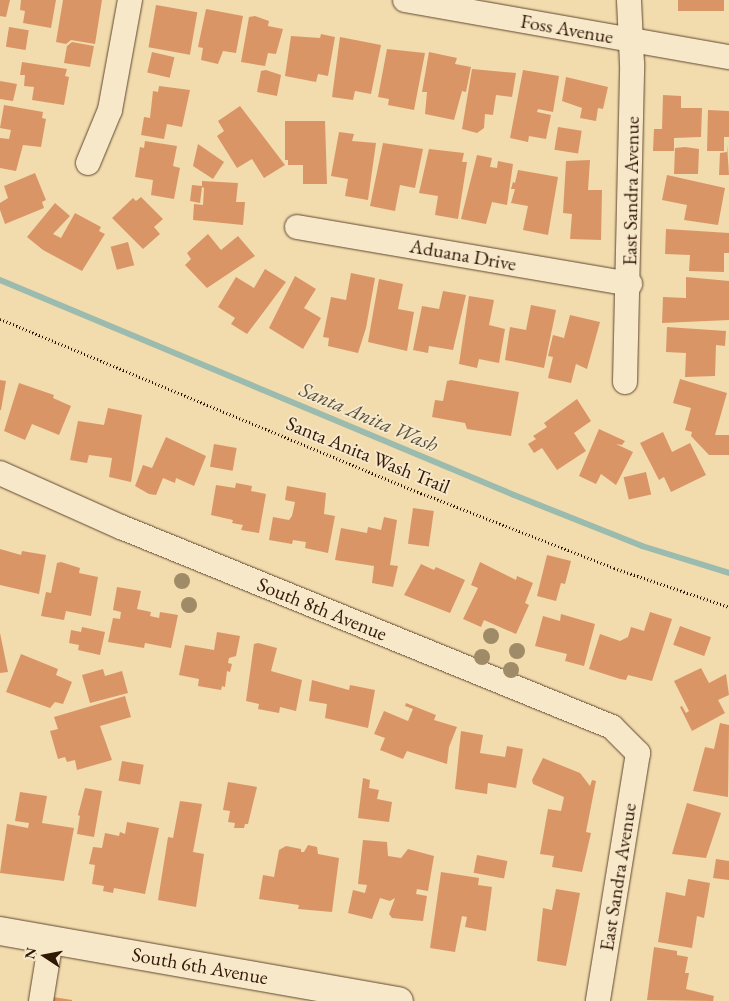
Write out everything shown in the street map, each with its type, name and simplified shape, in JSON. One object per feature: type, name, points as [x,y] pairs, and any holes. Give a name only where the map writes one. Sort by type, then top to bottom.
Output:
[{"type":"street","points":[[88,163],[110,110],[130,0]]},
{"type":"street","name":"Foss Avenue","points":[[405,0],[729,57]]},
{"type":"street","name":"East Sandra Avenue","points":[[625,382],[630,284],[631,40],[629,0]]},
{"type":"street","name":"Aduana Drive","points":[[297,227],[630,284]]},
{"type":"street","name":"South 8th Avenue","points":[[0,473],[121,527],[612,727],[638,753]]},
{"type":"street","name":"East Sandra Avenue","points":[[598,1001],[638,753]]},
{"type":"street","name":"South 6th Avenue","points":[[0,931],[400,1001]]},
{"type":"street","points":[[40,1001],[51,939]]},
{"type":"path","name":"Santa Anita Wash Trail","points":[[0,319],[421,493],[614,568],[729,608]]},
{"type":"building","points":[[0,0],[10,0],[6,17],[0,16]]},
{"type":"building","points":[[21,0],[56,0],[51,28],[23,23],[25,11],[20,10]]},
{"type":"building","points":[[63,0],[102,0],[95,44],[71,40],[66,44],[56,42]]},
{"type":"building","points":[[678,0],[724,0],[724,11],[678,11]]},
{"type":"building","points":[[156,5],[197,12],[190,55],[149,47]]},
{"type":"building","points":[[206,9],[243,16],[236,53],[223,51],[218,64],[201,60],[203,48],[198,47]]},
{"type":"building","points":[[255,16],[269,21],[268,26],[283,29],[276,54],[268,53],[265,66],[241,62],[249,17]]},
{"type":"building","points":[[9,27],[29,30],[26,50],[6,47]]},
{"type":"building","points":[[321,34],[335,37],[328,76],[318,74],[316,82],[285,76],[291,36],[320,38]]},
{"type":"building","points":[[340,37],[381,45],[371,94],[355,91],[353,100],[332,97]]},
{"type":"building","points":[[72,42],[94,46],[90,67],[64,63],[67,46]]},
{"type":"building","points":[[387,49],[425,53],[414,110],[388,105],[389,99],[378,97]]},
{"type":"building","points":[[152,52],[174,57],[170,78],[147,72]]},
{"type":"building","points":[[429,52],[457,58],[455,64],[471,67],[466,92],[462,91],[454,120],[425,114],[427,92],[422,92]]},
{"type":"building","points":[[22,62],[67,69],[65,76],[69,77],[64,105],[32,100],[34,87],[24,86],[25,75],[20,75]]},
{"type":"building","points":[[472,69],[516,73],[512,97],[496,95],[493,115],[485,114],[484,128],[477,133],[462,129]]},
{"type":"building","points":[[266,70],[281,75],[277,96],[257,92],[261,71]]},
{"type":"building","points":[[523,70],[559,76],[553,112],[538,109],[537,112],[551,115],[546,139],[529,136],[528,142],[510,138]]},
{"type":"building","points":[[566,77],[608,87],[603,109],[598,108],[596,121],[580,118],[582,108],[562,101]]},
{"type":"building","points":[[0,81],[17,84],[13,101],[0,99]]},
{"type":"building","points":[[159,86],[190,90],[182,127],[167,124],[164,139],[141,135],[144,117],[150,118],[153,91],[158,92]]},
{"type":"building","points":[[663,95],[681,96],[681,108],[702,108],[701,137],[674,138],[674,151],[653,151],[654,129],[662,129]]},
{"type":"building","points":[[4,105],[43,112],[42,118],[46,119],[41,147],[23,145],[16,171],[0,168],[0,138],[9,139],[11,130],[0,128]]},
{"type":"building","points":[[240,106],[285,165],[264,178],[252,159],[237,168],[217,136],[224,131],[218,121]]},
{"type":"building","points":[[708,110],[729,111],[729,137],[724,137],[724,151],[707,151]]},
{"type":"building","points":[[285,121],[325,121],[327,184],[303,184],[303,165],[288,165],[288,160],[285,160]]},
{"type":"building","points":[[558,127],[582,131],[578,153],[554,150]]},
{"type":"building","points":[[339,132],[354,134],[352,141],[376,143],[368,200],[345,196],[348,179],[331,176]]},
{"type":"building","points":[[145,141],[177,146],[173,166],[180,168],[174,199],[151,195],[153,180],[135,177],[140,147],[144,148]]},
{"type":"building","points":[[383,143],[423,149],[415,188],[400,185],[395,211],[370,206]]},
{"type":"building","points":[[198,144],[224,162],[213,179],[193,166]]},
{"type":"building","points":[[727,144],[729,175],[719,175],[720,153],[727,152]]},
{"type":"building","points":[[675,148],[699,149],[698,174],[674,174]]},
{"type":"building","points":[[429,149],[464,153],[462,162],[467,162],[458,219],[435,215],[438,196],[419,193]]},
{"type":"building","points":[[477,155],[492,158],[490,167],[497,168],[498,161],[513,164],[507,205],[492,202],[486,224],[461,219]]},
{"type":"building","points":[[590,160],[588,190],[602,190],[601,240],[570,239],[572,214],[563,213],[566,161]]},
{"type":"building","points":[[518,170],[558,177],[548,235],[523,230],[528,206],[511,203],[515,189],[511,189],[513,182],[515,183]]},
{"type":"building","points":[[35,173],[46,200],[42,202],[44,208],[5,224],[0,210],[0,203],[8,198],[4,186]]},
{"type":"building","points":[[667,175],[725,188],[718,225],[684,220],[687,205],[662,200]]},
{"type":"building","points":[[202,181],[238,183],[236,202],[245,202],[243,225],[193,220],[194,204],[203,205],[204,188],[202,187],[200,203],[190,201],[192,185],[202,186]]},
{"type":"building","points":[[141,197],[163,219],[154,227],[160,234],[143,249],[112,218],[133,198],[136,201]]},
{"type":"building","points":[[55,203],[70,216],[53,234],[61,238],[75,213],[101,227],[99,231],[105,234],[82,271],[43,250],[27,237]]},
{"type":"building","points":[[666,229],[729,233],[729,253],[724,253],[724,272],[689,271],[690,255],[665,254]]},
{"type":"building","points":[[208,234],[221,250],[238,236],[255,256],[207,288],[185,265],[191,259],[187,253]]},
{"type":"building","points":[[128,242],[134,265],[117,270],[111,247]]},
{"type":"building","points":[[265,269],[286,282],[247,334],[231,324],[235,318],[218,307],[236,277],[254,288]]},
{"type":"building","points":[[351,273],[375,278],[366,328],[358,353],[328,346],[329,338],[323,337],[331,297],[346,300]]},
{"type":"building","points":[[295,276],[316,289],[304,308],[321,318],[303,349],[269,328]]},
{"type":"building","points":[[686,277],[729,281],[729,320],[662,323],[663,297],[686,298]]},
{"type":"building","points":[[379,279],[403,284],[398,309],[414,312],[407,351],[368,342]]},
{"type":"building","points":[[443,291],[466,295],[453,350],[429,346],[428,353],[413,350],[422,306],[439,309]]},
{"type":"building","points":[[469,296],[494,300],[489,325],[505,329],[499,363],[479,359],[477,368],[459,364]]},
{"type":"building","points":[[531,305],[556,310],[544,368],[505,360],[510,327],[526,330]]},
{"type":"building","points":[[570,315],[600,322],[587,369],[576,364],[571,383],[548,378],[553,357],[548,356],[553,335],[564,338]]},
{"type":"building","points":[[667,327],[726,331],[725,346],[716,345],[715,376],[685,377],[686,353],[666,352]]},
{"type":"building","points":[[680,379],[727,393],[715,435],[729,435],[729,455],[709,455],[691,436],[692,432],[685,430],[691,408],[673,403]]},
{"type":"building","points":[[0,380],[6,381],[1,410],[0,410]]},
{"type":"building","points":[[451,380],[519,392],[511,436],[467,429],[465,423],[432,417],[435,400],[443,401],[447,381]]},
{"type":"building","points":[[19,383],[54,395],[53,398],[71,406],[59,435],[32,424],[25,440],[4,431]]},
{"type":"building","points":[[577,399],[591,421],[574,433],[586,451],[557,470],[542,448],[534,453],[528,444],[536,439],[533,436],[547,427],[544,423]]},
{"type":"building","points":[[108,408],[142,415],[131,482],[109,477],[112,458],[89,455],[87,463],[70,460],[78,421],[104,425]]},
{"type":"building","points":[[599,429],[625,441],[622,445],[616,444],[633,452],[616,485],[601,474],[596,484],[579,476]]},
{"type":"building","points":[[663,432],[672,452],[690,443],[706,475],[671,492],[664,477],[659,480],[640,443]]},
{"type":"building","points":[[166,437],[206,456],[194,486],[176,478],[175,483],[163,478],[156,495],[149,494],[135,486],[143,465],[152,468]]},
{"type":"building","points":[[214,444],[237,448],[233,471],[210,467]]},
{"type":"building","points":[[646,472],[651,494],[629,500],[624,477]]},
{"type":"building","points":[[236,483],[252,486],[251,491],[266,494],[259,533],[241,530],[243,525],[232,523],[233,520],[211,515],[216,485],[235,488]]},
{"type":"building","points":[[287,486],[326,493],[324,514],[335,516],[328,553],[305,548],[306,542],[293,540],[292,544],[269,540],[273,517],[289,520],[292,516],[295,502],[285,500]]},
{"type":"building","points":[[413,508],[434,511],[429,547],[408,544]]},
{"type":"building","points":[[384,517],[397,520],[390,565],[398,566],[393,587],[372,583],[374,566],[335,560],[341,528],[367,533],[368,527],[381,530]]},
{"type":"building","points":[[0,549],[21,555],[22,551],[46,555],[39,594],[0,585]]},
{"type":"building","points":[[547,555],[571,561],[565,584],[561,583],[556,601],[537,596]]},
{"type":"building","points":[[61,562],[80,568],[79,573],[98,577],[91,616],[66,611],[64,620],[41,616],[46,592],[51,593],[57,563]]},
{"type":"building","points":[[480,562],[516,580],[517,576],[533,583],[525,603],[529,605],[516,634],[484,620],[481,627],[463,619],[478,588],[471,585]]},
{"type":"building","points":[[421,564],[434,570],[436,567],[465,580],[450,613],[404,595]]},
{"type":"building","points":[[117,587],[141,591],[137,609],[151,612],[150,616],[159,618],[160,612],[178,615],[171,648],[145,643],[144,648],[108,642],[113,618],[120,619],[121,612],[113,610]]},
{"type":"building","points":[[650,612],[672,619],[652,681],[628,675],[626,680],[620,679],[589,669],[600,634],[620,641],[628,637],[631,627],[644,631]]},
{"type":"building","points":[[561,614],[595,624],[584,666],[565,661],[567,654],[535,646],[543,616],[560,621]]},
{"type":"building","points":[[680,626],[711,637],[704,656],[673,645]]},
{"type":"building","points":[[82,627],[105,632],[100,655],[78,650],[79,645],[69,643],[71,630],[81,632]]},
{"type":"building","points":[[217,632],[240,636],[236,656],[229,658],[228,663],[232,664],[230,672],[227,671],[225,687],[222,686],[221,690],[198,686],[199,679],[179,675],[185,645],[214,650]]},
{"type":"building","points":[[0,633],[8,672],[0,673]]},
{"type":"building","points":[[258,643],[277,648],[271,671],[302,680],[296,711],[280,707],[279,713],[258,709],[259,704],[246,701],[254,644]]},
{"type":"building","points":[[21,654],[58,669],[56,675],[72,682],[63,704],[55,702],[50,708],[6,692]]},
{"type":"building","points":[[701,668],[709,683],[726,674],[729,695],[718,700],[725,713],[692,731],[680,707],[682,706],[686,713],[689,711],[674,681]]},
{"type":"building","points":[[103,669],[105,676],[122,671],[128,693],[90,703],[82,675]]},
{"type":"building","points":[[312,680],[349,690],[350,685],[375,690],[368,728],[325,718],[327,704],[309,701]]},
{"type":"building","points":[[125,696],[131,717],[100,726],[112,760],[77,770],[75,760],[67,762],[65,757],[58,759],[50,731],[58,729],[54,717]]},
{"type":"building","points":[[406,703],[436,715],[434,720],[457,727],[449,747],[447,764],[407,751],[403,759],[380,750],[385,738],[374,734],[384,711],[408,721],[413,709],[405,706]]},
{"type":"building","points":[[720,723],[729,725],[728,797],[693,791],[705,747],[714,749]]},
{"type":"building","points":[[461,731],[483,735],[480,753],[505,757],[507,746],[523,749],[516,788],[488,783],[487,794],[455,789]]},
{"type":"building","points":[[543,758],[580,773],[590,786],[592,780],[596,781],[586,832],[591,833],[582,872],[552,867],[554,856],[540,854],[548,809],[561,811],[564,797],[533,784],[532,780]]},
{"type":"building","points":[[122,761],[144,765],[140,785],[119,781]]},
{"type":"building","points":[[363,778],[370,780],[369,788],[379,790],[377,799],[392,802],[389,822],[358,818]]},
{"type":"building","points":[[228,782],[257,787],[248,824],[245,824],[244,828],[234,828],[235,823],[228,822],[230,811],[223,810]]},
{"type":"building","points":[[85,788],[102,791],[94,837],[77,834],[80,816],[78,815]]},
{"type":"building","points":[[20,792],[47,796],[42,823],[74,828],[64,881],[0,873],[7,824],[28,828],[29,823],[15,821]]},
{"type":"building","points":[[180,801],[202,804],[193,852],[204,854],[196,907],[158,900],[168,837],[173,838]]},
{"type":"building","points":[[687,803],[721,813],[706,858],[672,854]]},
{"type":"building","points":[[127,822],[159,828],[145,894],[114,888],[113,893],[103,891],[104,886],[92,884],[95,865],[89,864],[93,847],[102,848],[105,833],[119,836],[120,832],[125,834]]},
{"type":"building","points":[[363,840],[387,842],[388,856],[401,858],[408,849],[434,856],[428,891],[417,889],[416,894],[427,896],[423,921],[392,918],[389,914],[395,898],[390,901],[380,898],[372,919],[348,913],[353,890],[365,893],[367,885],[358,884]]},
{"type":"building","points":[[308,845],[317,847],[318,854],[339,858],[332,912],[298,909],[299,905],[259,899],[263,875],[274,877],[279,850],[286,846],[301,849],[301,852],[304,852]]},
{"type":"building","points":[[477,855],[507,861],[504,879],[474,873]]},
{"type":"building","points":[[716,859],[729,861],[729,880],[713,878]]},
{"type":"building","points":[[441,872],[479,878],[478,885],[492,887],[486,931],[465,927],[467,917],[462,916],[455,952],[430,948]]},
{"type":"building","points":[[688,879],[710,883],[704,918],[697,916],[692,948],[658,942],[666,892],[685,896]]},
{"type":"building","points":[[556,889],[580,893],[566,966],[537,961],[543,908],[552,910]]},
{"type":"building","points":[[654,947],[677,951],[677,955],[688,957],[685,973],[689,973],[686,989],[714,996],[713,1001],[647,1000]]},
{"type":"building","points":[[53,997],[72,1000],[72,1001],[52,1001]]},
{"type":"waterway","name":"Santa Anita Wash","points":[[0,280],[514,495],[642,546],[729,573]]}]
